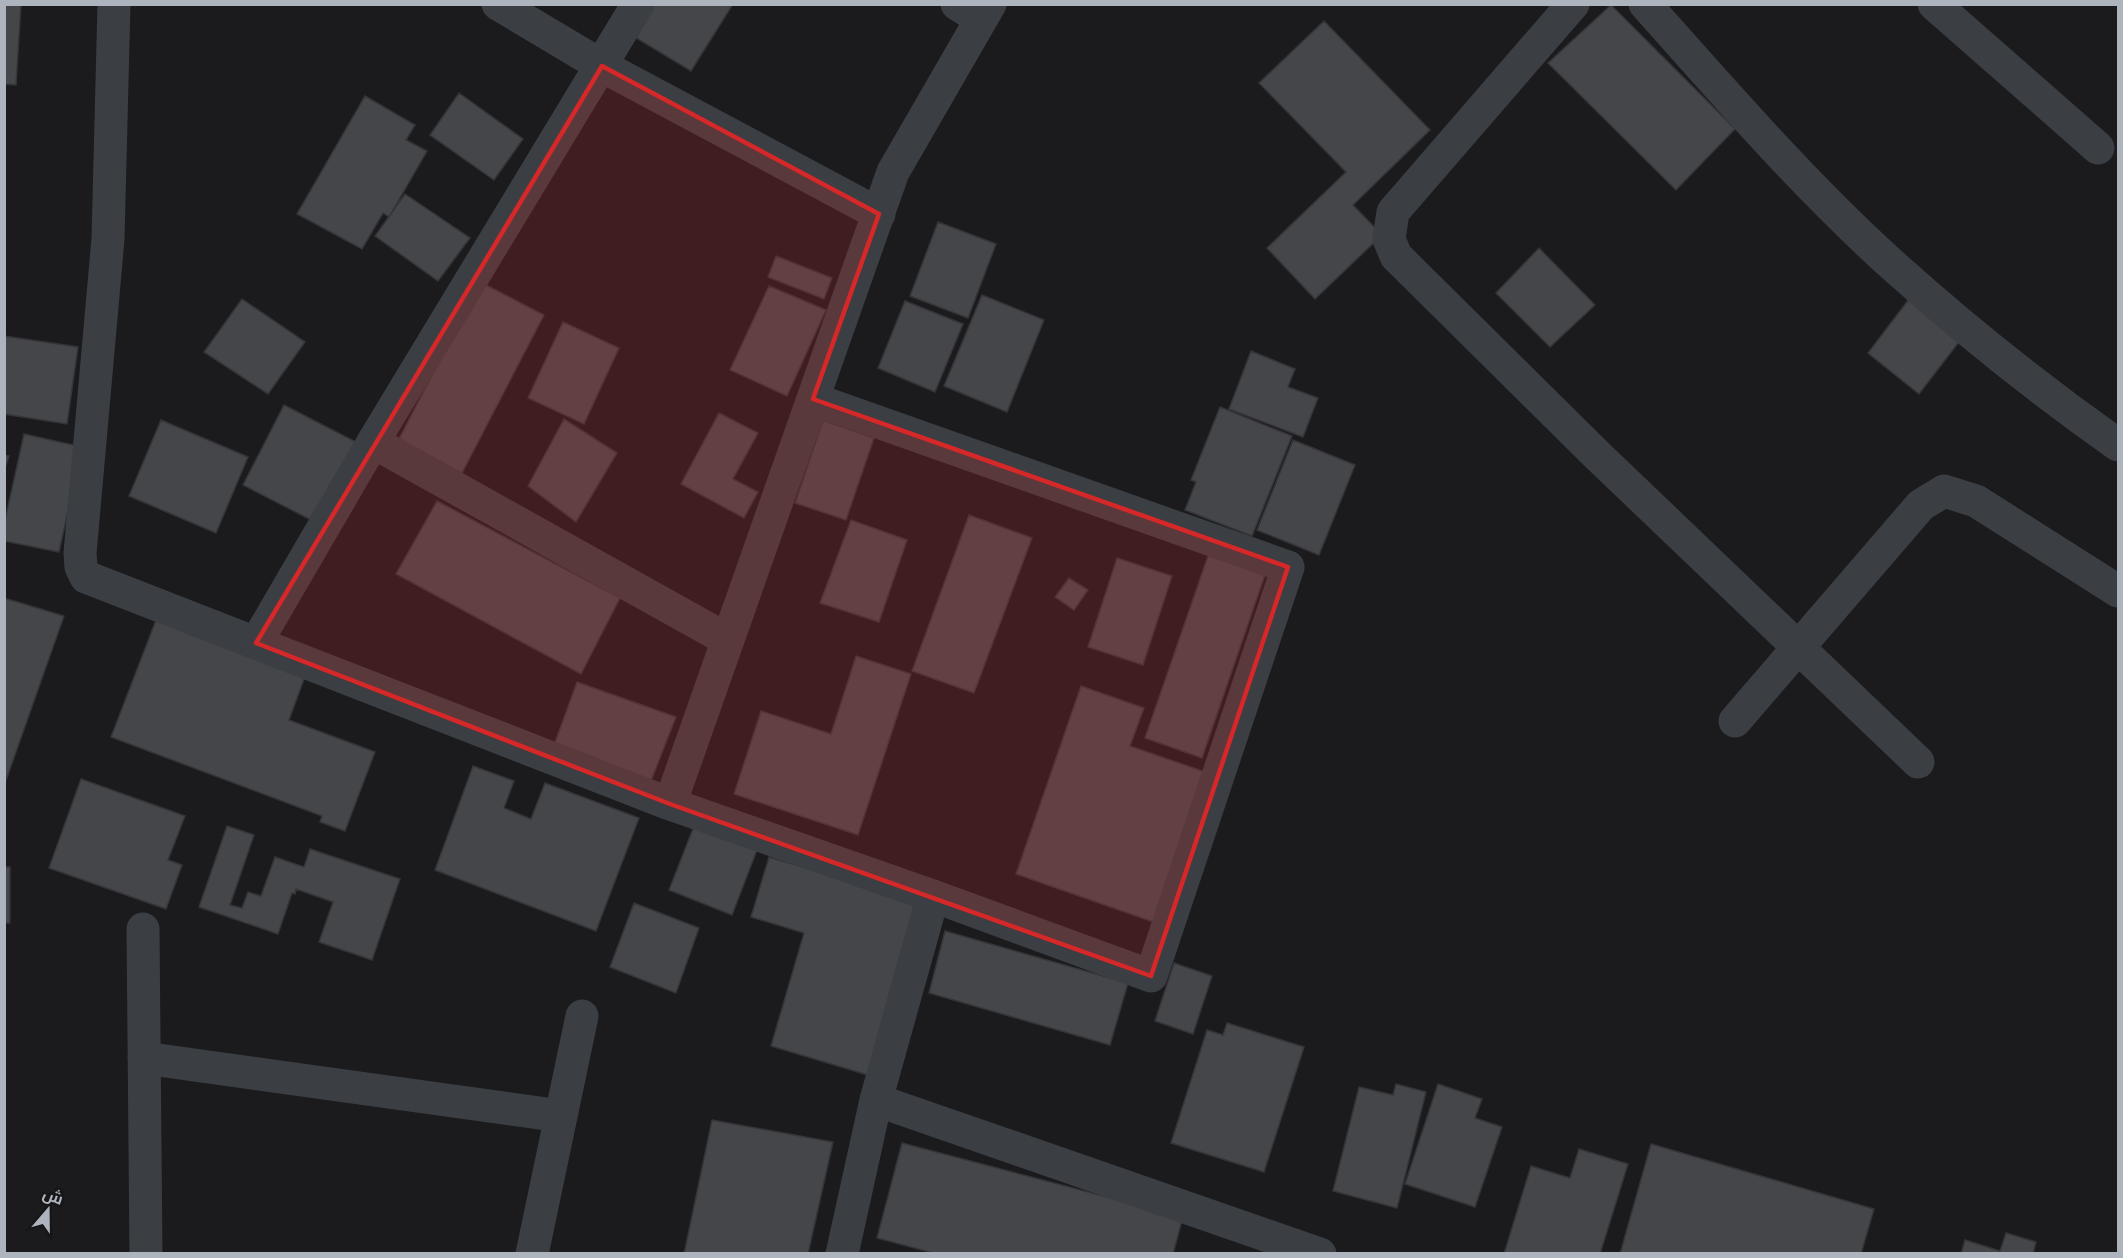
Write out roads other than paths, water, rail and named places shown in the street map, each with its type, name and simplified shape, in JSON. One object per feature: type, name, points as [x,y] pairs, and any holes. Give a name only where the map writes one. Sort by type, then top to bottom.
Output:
[{"type":"street","points":[[114,4],[108,239],[81,567],[86,577],[670,804],[933,896],[1151,976],[1288,567],[813,399]]},
{"type":"street","points":[[498,4],[602,66],[879,214]]},
{"type":"street","points":[[256,643],[374,442],[638,4]]},
{"type":"street","points":[[1573,4],[1393,212],[1389,239],[1396,256],[1596,454],[1917,762]]},
{"type":"street","points":[[1645,4],[1785,159],[1888,261],[2059,403],[2118,445]]},
{"type":"street","points":[[1934,4],[2098,148]]},
{"type":"street","points":[[670,804],[892,172],[976,9]]},
{"type":"street","points":[[374,442],[728,640]]},
{"type":"street","points":[[1735,721],[1921,505],[1944,491],[1976,501],[2118,591]]},
{"type":"street","points":[[842,1254],[876,1100],[933,896]]},
{"type":"street","points":[[143,929],[146,1254]]},
{"type":"street","points":[[532,1254],[582,1016]]},
{"type":"street","points":[[144,1058],[561,1116]]},
{"type":"street","points":[[876,1100],[1320,1254]]}]
